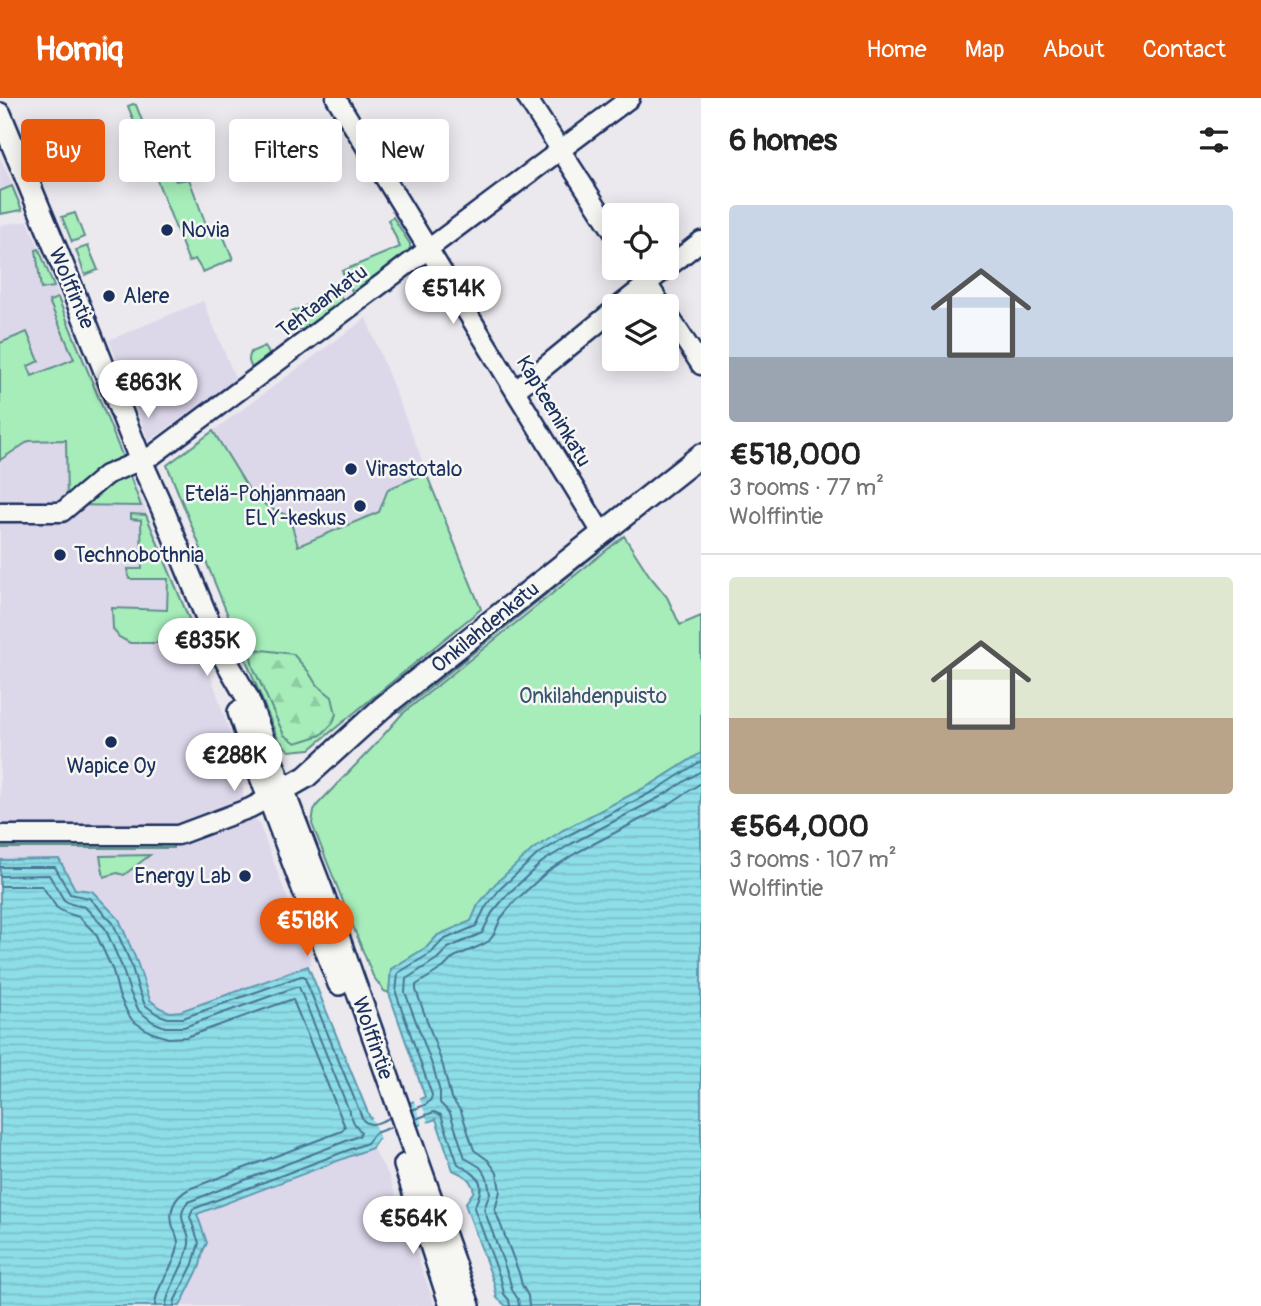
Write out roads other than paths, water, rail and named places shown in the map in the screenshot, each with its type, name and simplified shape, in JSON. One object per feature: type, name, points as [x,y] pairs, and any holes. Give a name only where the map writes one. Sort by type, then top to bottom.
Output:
[{"type":"main road","name":"Wolffintie","points":[[0,114],[223,656],[231,691],[276,794],[334,968],[469,1306]]},
{"type":"main road","name":"Onkilahdenkatu","points":[[276,794],[306,777],[383,707],[701,455]]},
{"type":"main road","name":"Wolffintie","points":[[402,1138],[451,1306]]},
{"type":"street","name":"Kapteeninkatu","points":[[336,98],[602,533]]},
{"type":"street","points":[[527,98],[602,215]]},
{"type":"street","name":"Tehtaankatu","points":[[0,512],[62,512],[106,475],[160,450],[630,98]]},
{"type":"street","points":[[635,294],[701,241]]},
{"type":"street","points":[[644,280],[654,294]]},
{"type":"street","points":[[515,391],[602,320]]},
{"type":"street","points":[[679,331],[701,365]]},
{"type":"street","points":[[0,835],[178,835],[250,808],[276,794]]},
{"type":"water","points":[[701,753],[701,1306],[506,1306],[497,1298],[465,1204],[474,1191],[473,1187],[467,1177],[453,1170],[436,1119],[378,1139],[372,1148],[197,1214],[207,1243],[200,1266],[180,1306],[0,1306],[0,860],[59,859],[75,889],[92,891],[119,919],[150,1000],[170,1012],[181,1011],[308,966],[370,1118],[425,1097],[389,993],[391,969],[427,947],[438,935],[471,921],[478,905],[495,884],[532,850],[563,830],[652,784]]},
{"type":"place","name":"Novia","points":[[167,230]]},
{"type":"place","name":"Alere","points":[[109,296]]},
{"type":"place","name":"Virastotalo","points":[[351,469]]},
{"type":"place","name":"Etelä-Pohjanmaan ELY-keskus","points":[[360,506]]},
{"type":"place","name":"Technobothnia","points":[[60,555]]},
{"type":"place","name":"Wapice Oy","points":[[111,742]]},
{"type":"place","name":"Energy Lab","points":[[245,876]]},
{"type":"park label","name":"Onkilahdenpuisto","points":[[593,696]]}]
